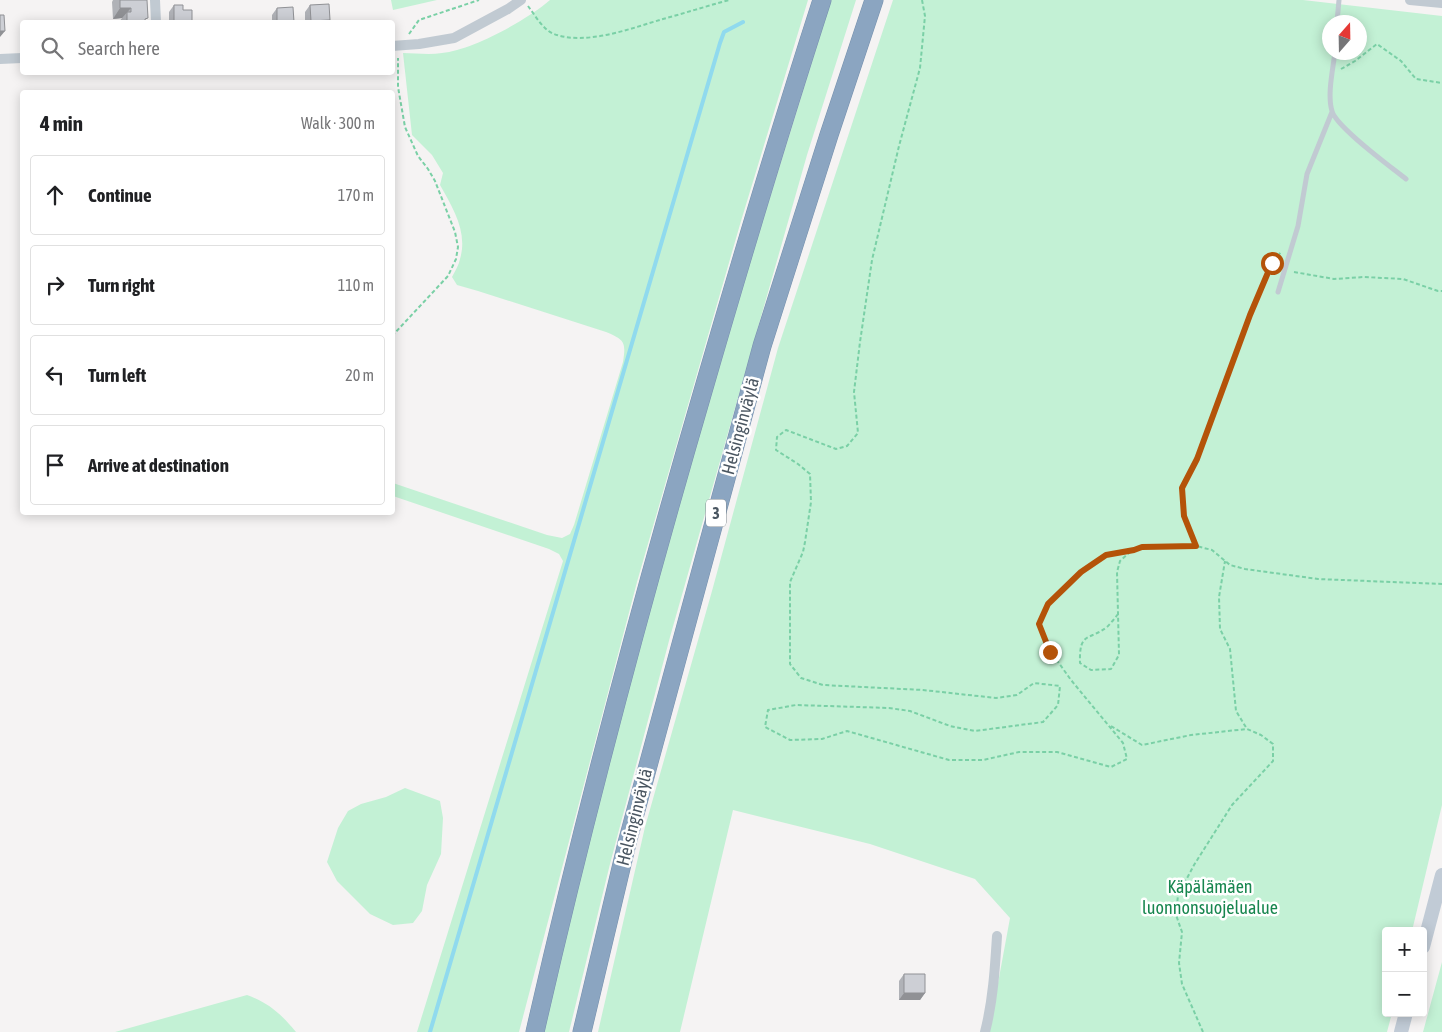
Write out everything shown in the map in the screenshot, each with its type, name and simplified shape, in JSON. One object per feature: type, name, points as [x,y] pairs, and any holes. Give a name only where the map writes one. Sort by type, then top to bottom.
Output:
[{"type":"highway","points":[[535,1032],[583,832],[660,538],[782,124],[822,0]]},
{"type":"highway","name":"Helsinginväylä","points":[[582,1032],[627,843],[762,346],[874,0]]},
{"type":"main road","points":[[1427,932],[1442,875]]},
{"type":"main road","points":[[1401,1032],[1405,1017]]},
{"type":"street","points":[[155,0],[156,20]]},
{"type":"street","points":[[399,45],[454,38],[523,0]]},
{"type":"street","points":[[1410,0],[1442,3]]},
{"type":"street","points":[[0,59],[20,58]]},
{"type":"street","points":[[985,1032],[994,980],[997,936]]},
{"type":"lane","points":[[1338,15],[1339,0]]},
{"type":"lane","points":[[1278,292],[1296,232],[1306,174],[1332,112],[1331,95],[1334,60]]},
{"type":"lane","points":[[1332,112],[1343,128],[1406,179]]},
{"type":"path","points":[[395,333],[448,276],[456,259],[458,247],[455,232],[435,182],[418,156],[405,127],[398,87],[399,45],[419,20],[479,0]]},
{"type":"path","points":[[523,0],[552,34],[568,38],[590,37],[618,32],[730,0]]},
{"type":"path","points":[[922,0],[925,16],[920,68],[872,260],[854,392],[858,433],[847,446],[836,449],[786,430],[777,437],[776,450],[810,474],[811,502],[803,552],[790,582],[790,664],[800,678],[822,685],[923,690],[996,698],[1017,695],[1034,683],[1060,686],[1058,705],[1043,722],[975,731],[950,726],[910,711],[889,708],[796,705],[768,710],[765,727],[790,740],[822,739],[847,731],[948,760],[983,760],[1019,752],[1057,752],[1111,767],[1127,759],[1123,743],[1050,652],[1039,624],[1048,604],[1081,572],[1106,555],[1134,550]]},
{"type":"path","points":[[1333,74],[1376,44],[1401,61],[1416,79],[1442,83]]},
{"type":"path","points":[[1196,546],[1184,516],[1182,488],[1197,459],[1250,315],[1272,263],[1296,232]]},
{"type":"path","points":[[1284,270],[1334,279],[1364,277],[1403,279],[1438,291],[1442,290]]},
{"type":"path","points":[[1118,614],[1106,627],[1086,638],[1080,649],[1080,663],[1091,670],[1111,669],[1119,655],[1117,572],[1120,562],[1128,552],[1142,547],[1196,546],[1212,550],[1230,566],[1318,579],[1442,584]]},
{"type":"path","points":[[1203,1032],[1182,984],[1179,963],[1182,932],[1176,915],[1178,896],[1194,865],[1232,805],[1273,760],[1273,744],[1247,728],[1236,710],[1230,649],[1220,629],[1219,597],[1226,561]]},
{"type":"path","points":[[1109,725],[1142,745],[1191,735],[1247,728]]},
{"type":"green space","points":[[391,0],[437,0],[393,10]]},
{"type":"green space","points":[[550,0],[808,0],[741,221],[637,582],[519,1032],[417,1032],[563,561],[559,554],[549,549],[395,497],[395,484],[547,535],[562,538],[570,534],[623,362],[624,346],[621,340],[606,332],[457,285],[452,277],[459,264],[462,249],[461,230],[454,211],[440,185],[443,173],[432,155],[412,135],[403,53],[437,54],[455,51],[499,33]]},
{"type":"green space","points":[[831,0],[856,0],[807,155],[670,637],[610,864],[569,1032],[543,1032],[598,801],[663,559],[754,249]]},
{"type":"green space","name":"Käpälämäen luonnonsuojelualue","points":[[893,0],[1303,0],[1442,16],[1442,805],[1413,927],[1382,927],[1382,1017],[1391,1017],[1387,1032],[989,1032],[1010,918],[975,879],[870,844],[733,810],[680,1032],[598,1032],[645,827],[778,348]]},
{"type":"green space","points":[[405,788],[440,801],[443,818],[441,854],[427,885],[422,911],[413,923],[393,925],[370,914],[337,881],[327,862],[338,828],[348,811],[361,804],[386,797]]},
{"type":"green space","points":[[1442,962],[1442,1032],[1423,1032]]},
{"type":"green space","points":[[247,995],[274,1010],[296,1032],[115,1032]]},
{"type":"building","points":[[120,0],[147,0],[148,18],[145,20],[127,20],[127,12],[131,12],[131,8],[120,8]]},
{"type":"building","points":[[329,4],[330,20],[311,20],[310,5]]},
{"type":"building","points":[[174,5],[183,5],[183,10],[192,10],[192,20],[174,20]]},
{"type":"building","points":[[293,7],[294,20],[277,20],[277,8]]},
{"type":"building","points":[[0,15],[4,15],[5,31],[0,31]]},
{"type":"building","points":[[904,974],[925,974],[925,993],[904,993]]},
{"type":"waterway","points":[[430,1032],[720,43],[724,32],[743,22]]},
{"type":"route","points":[[1050,652],[1039,624],[1048,604],[1081,572],[1106,555],[1142,547],[1196,546],[1184,516],[1182,488],[1197,459],[1250,315],[1272,263]]}]
